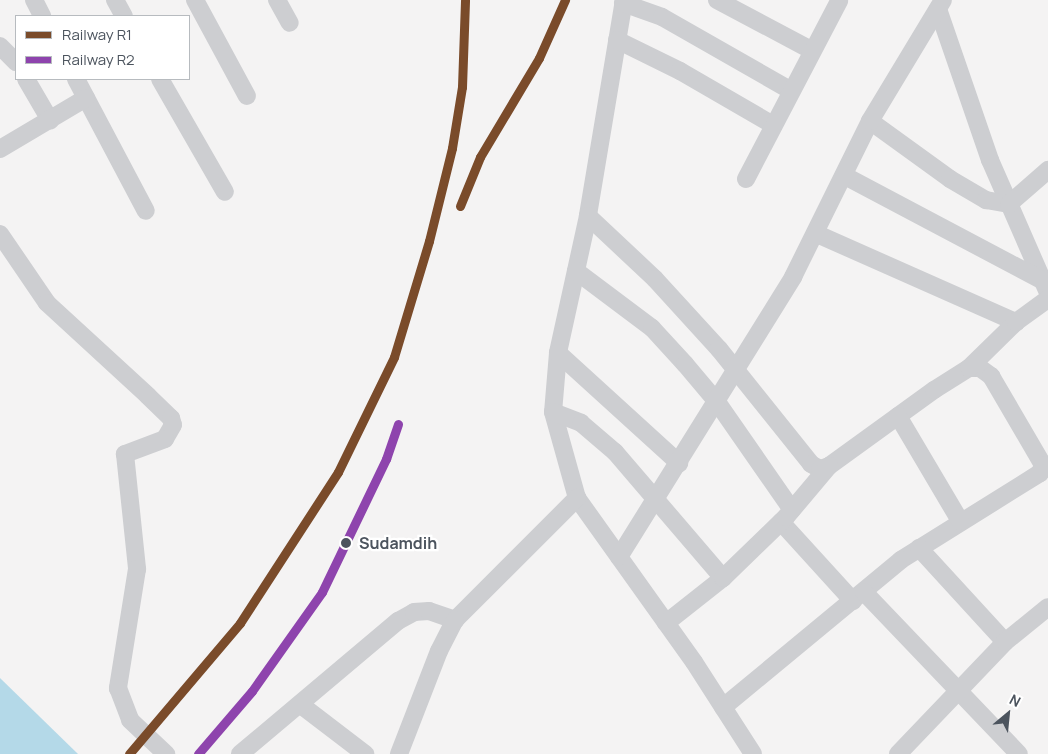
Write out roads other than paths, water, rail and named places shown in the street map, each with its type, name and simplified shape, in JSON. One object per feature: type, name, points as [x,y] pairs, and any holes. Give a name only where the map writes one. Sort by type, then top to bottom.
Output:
[{"type":"street","points":[[34,0],[42,15]]},
{"type":"street","points":[[115,0],[123,15]]},
{"type":"street","points":[[195,0],[246,96]]},
{"type":"street","points":[[277,0],[290,23]]},
{"type":"street","points":[[717,0],[811,50]]},
{"type":"street","points":[[746,178],[811,50],[842,0]]},
{"type":"street","points":[[753,754],[666,623],[577,498],[553,412],[558,353],[588,216],[623,2],[662,17],[790,90]]},
{"type":"street","points":[[619,558],[736,372],[817,234],[870,121],[940,4]]},
{"type":"street","points":[[940,4],[956,71],[1009,204],[1045,287]]},
{"type":"street","points":[[617,40],[680,71],[773,125]]},
{"type":"street","points":[[0,46],[15,61]]},
{"type":"street","points":[[27,80],[50,120]]},
{"type":"street","points":[[77,80],[146,211]]},
{"type":"street","points":[[161,80],[225,192]]},
{"type":"street","points":[[0,149],[86,98]]},
{"type":"street","points":[[870,121],[974,194],[986,200],[1009,204]]},
{"type":"street","points":[[1009,204],[1048,170]]},
{"type":"street","points":[[845,176],[1045,287]]},
{"type":"street","points":[[588,216],[655,279],[736,372],[811,464],[820,468],[829,466]]},
{"type":"street","points":[[817,234],[1016,322]]},
{"type":"street","points":[[3,245],[47,303],[171,418],[173,425],[165,438],[125,454],[137,569],[118,688],[130,720],[166,754]]},
{"type":"street","points":[[576,270],[652,328],[717,402],[786,516],[859,597],[1019,754]]},
{"type":"street","points":[[666,623],[723,578],[786,516],[829,466],[969,368],[1016,322],[1048,299]]},
{"type":"street","points":[[558,353],[679,463]]},
{"type":"street","points":[[723,707],[919,548],[960,520],[1044,473],[1042,465],[991,376],[980,368],[969,368]]},
{"type":"street","points":[[553,412],[581,423],[598,436],[654,502],[723,578]]},
{"type":"street","points":[[898,416],[960,520]]},
{"type":"street","points":[[399,754],[439,651],[455,620],[577,498]]},
{"type":"street","points":[[919,548],[1005,642]]},
{"type":"street","points":[[898,754],[956,691],[1005,642],[1048,607]]},
{"type":"street","points":[[240,754],[301,705],[398,621],[414,612],[429,611],[455,620]]},
{"type":"street","points":[[301,705],[365,754]]},
{"type":"water","points":[[0,678],[78,754],[0,754]]},
{"type":"rail line","name":"R1","points":[[129,754],[240,623],[338,472],[394,357],[429,241],[452,148],[462,87],[465,0]]},
{"type":"rail line","name":"R1","points":[[460,206],[480,157],[539,58],[565,0]]},
{"type":"rail line","name":"R2","points":[[198,754],[252,691],[322,592],[386,459],[398,424]]},
{"type":"place","name":"Sudamdih","points":[[346,543]]}]
